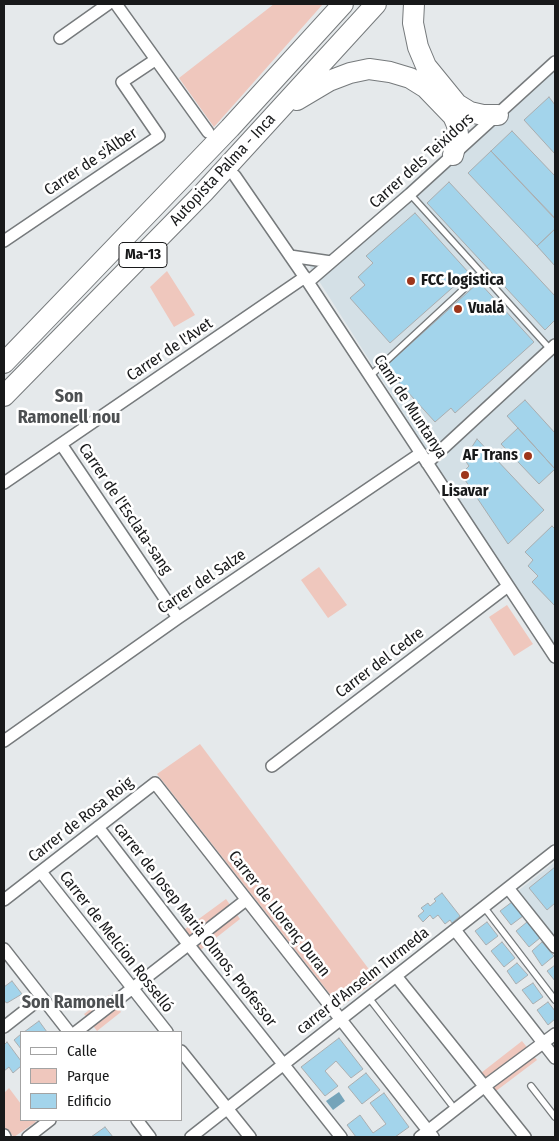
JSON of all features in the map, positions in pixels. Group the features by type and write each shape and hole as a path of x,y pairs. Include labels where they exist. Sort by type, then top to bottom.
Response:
{"highway":[{"name":"Autopista Palma - Inca","path":"4,363 230,128 342,4"},
{"name":"Autopista Palma - Inca","path":"4,396 139,259 280,110 376,4"},
{"path":"414,4 413,23 418,47 426,66 457,104 470,112 483,115 498,115"},
{"path":"280,110 328,81 350,73 369,69 390,72 410,78 426,88 453,116 457,125 458,135 453,155"}],"street":[{"path":"60,38 108,4"},
{"path":"116,4 208,132"},
{"name":"Carrer de s'Àlber","path":"4,241 159,136 122,82 155,60"},
{"name":"Carrer dels Teixidors","path":"306,280 331,262 410,194 555,62"},
{"name":"Camí de Muntanya","path":"235,176 555,656"},
{"path":"290,256 331,262"},
{"name":"Carrer de l'Avet","path":"4,483 306,280"},
{"name":"Carrer del Salze","path":"4,741 178,618 424,458 553,347"},
{"name":"Carrer de l'Esclata-sang","path":"61,444 178,618"},
{"name":"Carrer del Cedre","path":"272,766 508,586"},
{"name":"Carrer de Rosa Roig","path":"4,900 155,783"},
{"name":"Carrer de Llorenç Duran","path":"155,783 341,1019 427,1135"},
{"name":"carrer de Josep Maria Olmos, Professor","path":"98,827 341,1137"},
{"name":"carrer d'Anselm Turmeda","path":"191,1137 555,851"},
{"name":"Carrer de Melcion Rosselló","path":"40,872 166,1031"},
{"path":"508,888 555,947"},
{"path":"77,1031 246,900"},
{"path":"455,930 555,1058"},
{"path":"4,949 68,1031"},
{"path":"396,976 525,1137"},
{"path":"4,1027 42,998"},
{"path":"427,1135 484,1086 544,1044 555,1034"},
{"path":"182,1052 250,1137"},
{"path":"28,1137 49,1121"},
{"path":"138,1121 150,1137"}],"lane":[{"path":"410,194 481,273 553,347"},
{"path":"370,376 481,273"},
{"path":"484,907 555,1000"},
{"path":"369,998 451,1104"},
{"path":"531,1086 555,1116"}],"shaded area":[{"path":"555,56 555,648 303,256 330,255"},
{"path":"555,862 555,938 518,891"}],"green space":[{"path":"274,4 323,4 214,127 179,78"},
{"path":"167,271 195,315 174,327 150,287"},
{"path":"319,567 347,605 328,618 301,580"},
{"path":"507,605 533,644 514,656 489,617"},
{"path":"200,744 377,980 340,1007 157,774"},
{"path":"226,899 240,919 198,952 181,932"},
{"path":"109,995 121,1012 97,1031 84,1014"},
{"path":"522,1041 537,1060 496,1091 481,1073"},
{"path":"9,1088 20,1103 20,1121 36,1122 14,1137 4,1127 4,1093"}],"water":[{"path":"339,1092 345,1101 333,1110 326,1101"}],"building":[{"path":"549,97 555,105 555,154 524,120"},
{"path":"512,131 555,176 555,218 491,151"},
{"path":"491,151 555,219 555,229 537,246 468,173"},
{"path":"449,182 555,296 555,320 545,330 427,203"},
{"name":"FCC logistica","path":"415,213 469,273 390,343 350,298 365,285 358,277 373,263 366,256"},
{"path":"555,229 555,266 537,246"},
{"path":"479,282 534,342 455,413 451,408 435,422 385,367"},
{"path":"525,400 555,433 555,469 507,416"},
{"name":"AF Trans","path":"518,428 555,469 539,484 501,444"},
{"path":"477,439 544,510 508,544 461,474 469,466 464,459"},
{"path":"552,526 555,529 555,606 532,582 538,576 528,566 533,560 525,552"},
{"path":"555,867 555,903 547,910 529,888"},
{"path":"442,893 460,916 452,923 450,920 445,924 438,915 433,919 430,915 423,922 418,916 424,911 421,908 428,903 430,906 436,901 434,899"},
{"path":"512,902 523,916 511,925 500,911"},
{"path":"487,922 498,936 486,945 475,931"},
{"path":"527,922 540,938 529,947 516,931"},
{"path":"502,942 515,958 504,967 491,951"},
{"path":"542,942 554,956 542,966 532,951"},
{"path":"517,963 528,975 516,984 507,971"},
{"path":"555,965 555,981 547,971"},
{"path":"12,981 22,994 7,1003 4,1001 4,987"},
{"path":"533,983 543,997 533,1004 522,990"},
{"path":"548,1002 555,1011 555,1019 548,1025 537,1010"},
{"path":"39,1021 46,1031 25,1031"},
{"path":"20,1035 20,1048 14,1040"},
{"path":"339,1038 363,1069 351,1078 336,1061 325,1071 338,1086 325,1096 301,1067"},
{"path":"7,1042 20,1060 20,1067 13,1073 9,1067 4,1071 4,1045"},
{"path":"366,1073 380,1090 362,1104 348,1087"},
{"path":"384,1093 409,1127 395,1137 356,1137 347,1125 360,1115 373,1133 386,1124 370,1103"},
{"path":"105,1127 113,1137 91,1137"}],"place":[{"name":"FCC logistica","path":"411,281"},
{"name":"Vualá","path":"458,309"},
{"name":"AF Trans","path":"528,456"},
{"name":"Lisavar","path":"465,475"}],"district":[{"name":"Son Ramonell nou","path":"69,407"},
{"name":"Son Ramonell","path":"73,1003"}]}
